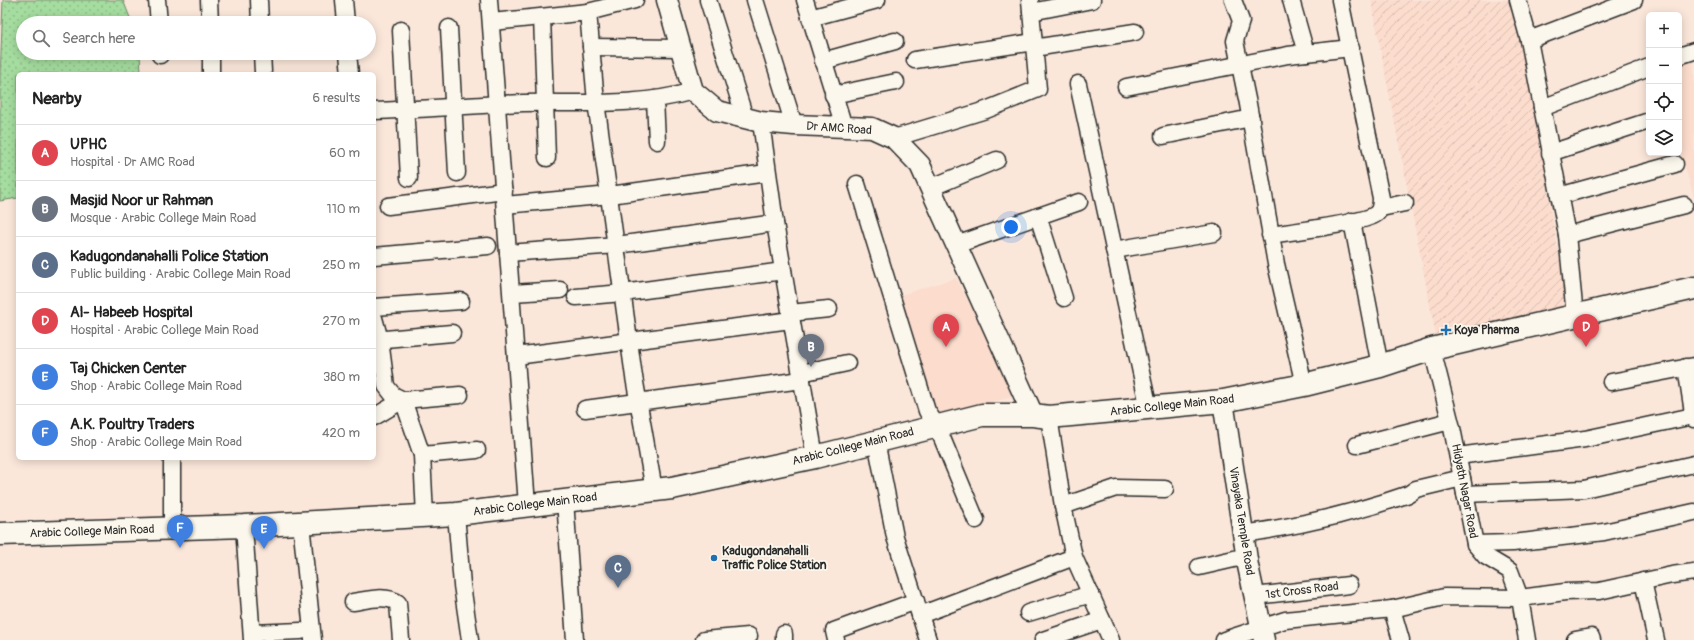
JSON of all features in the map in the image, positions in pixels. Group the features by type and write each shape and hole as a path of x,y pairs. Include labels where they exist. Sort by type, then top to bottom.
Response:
{"main road":[{"name":"Arabic College Main Road","path":"0,534 244,526 456,514 672,488 815,457 982,414 1041,416 1149,409 1223,401 1304,385 1380,366 1432,349 1694,288"}],"street":[{"path":"157,0 158,16"},
{"path":"209,0 210,16"},
{"path":"259,0 260,16"},
{"path":"344,0 345,16"},
{"path":"489,0 492,22 527,505"},
{"path":"492,22 588,12 635,0"},
{"path":"376,111 498,104 642,101 693,91 667,0"},
{"path":"708,0 753,120 767,173 815,457"},
{"path":"755,0 794,125"},
{"path":"805,0 844,127"},
{"path":"894,138 986,110 1038,89 1030,6 1092,0"},
{"path":"1232,0 1241,21 1235,41 1251,118 1270,235 1304,385"},
{"path":"1291,0 1306,53"},
{"path":"1340,0 1381,198 1381,208"},
{"path":"1518,0 1529,40 1567,235 1575,316"},
{"path":"1529,40 1634,0"},
{"path":"810,18 870,1"},
{"path":"588,12 596,102 617,245 629,342 654,490"},
{"path":"542,17 547,158"},
{"path":"449,28 457,173"},
{"path":"401,30 409,178"},
{"path":"915,60 1135,32"},
{"path":"823,61 894,41"},
{"path":"591,47 680,48"},
{"path":"1126,87 1240,64 1306,53 1351,48"},
{"path":"1682,55 1694,50"},
{"path":"211,60 211,72"},
{"path":"262,60 263,72"},
{"path":"349,60 350,72"},
{"path":"1542,108 1646,69"},
{"path":"833,95 896,82"},
{"path":"1078,84 1149,409"},
{"name":"Dr AMC Road","path":"693,91 718,111 753,120 794,125 872,128 894,138 920,165 956,245 1041,416"},
{"path":"655,99 657,140"},
{"path":"1163,136 1251,118"},
{"path":"1550,153 1646,122"},
{"path":"930,188 997,160"},
{"path":"1559,196 1675,164"},
{"path":"388,206 505,198 610,195 767,173"},
{"path":"857,184 926,412 937,426 976,520"},
{"path":"956,245 1079,202"},
{"path":"1270,235 1352,221 1375,215 1381,208 1405,203"},
{"path":"1567,235 1684,205"},
{"path":"1038,216 1064,298"},
{"path":"1352,221 1380,366"},
{"path":"508,253 617,245 775,223"},
{"path":"1114,250 1214,233"},
{"path":"376,256 488,246"},
{"path":"576,297 623,293 783,271"},
{"path":"512,293 560,290"},
{"path":"376,307 461,301"},
{"path":"516,356 629,342 791,317 829,309"},
{"path":"425,516 422,455 403,400 393,394 386,386 377,340 452,333"},
{"name":"Hidyath Nagar Road","path":"1432,349 1458,456 1475,544 1486,556 1510,571 1520,598 1527,640"},
{"path":"584,410 801,376 847,363"},
{"path":"1611,382 1690,366 1694,419"},
{"path":"376,416 403,400 460,396"},
{"name":"Vinayaka Temple Road","path":"1223,401 1243,534 1263,634"},
{"path":"1041,416 1074,558 1111,640"},
{"path":"1458,456 1584,439 1694,416"},
{"path":"1357,445 1450,421"},
{"path":"876,441 895,537 928,640"},
{"path":"422,455 477,450"},
{"path":"172,460 172,528"},
{"path":"1465,494 1584,489 1694,464"},
{"path":"1243,534 1351,513 1409,494 1416,489 1462,478"},
{"path":"1063,506 1116,488 1165,489"},
{"path":"565,500 575,640"},
{"path":"1475,544 1514,543 1604,532 1694,512"},
{"path":"456,514 462,585 470,640"},
{"path":"244,526 252,636 307,636 301,523"},
{"path":"1199,567 1247,556"},
{"path":"836,640 834,631 918,608 1074,558"},
{"path":"1224,640 1263,634 1285,620 1359,611 1392,609 1444,597 1520,598 1565,592 1599,591 1694,572"},
{"path":"1643,581 1656,640"},
{"name":"1st Cross Road","path":"1255,596 1349,585"},
{"path":"1028,613 1091,594"},
{"path":"353,602 383,598 393,599 398,603 402,640"},
{"path":"1392,609 1401,640"},
{"path":"1043,640 1102,620"},
{"path":"704,640 749,636"},
{"path":"1575,640 1591,638 1592,640"}],"shaded area":[{"path":"1371,0 1515,0 1568,308 1436,337"},
{"path":"1694,59 1694,198 1682,156 1682,63"},
{"path":"956,278 1017,396 921,419 887,299"}],"green space":[{"path":"3,0 123,0 129,16 16,16 16,60 140,60 141,72 16,72 16,198 0,201 0,76"}],"place":[{"name":"Koya Pharma","path":"1446,330"},
{"name":"UPHC","path":"946,347"},
{"name":"Al- Habeeb Hospital","path":"1586,347"},
{"name":"Masjid Noor ur Rahman","path":"811,367"},
{"name":"A.K. Poultry Traders","path":"180,548"},
{"name":"Taj Chicken Center","path":"264,549"},
{"name":"Kadugondanahalli Traffic Police Station","path":"714,558"},
{"name":"Kadugondanahalli Police Station","path":"618,588"}]}
